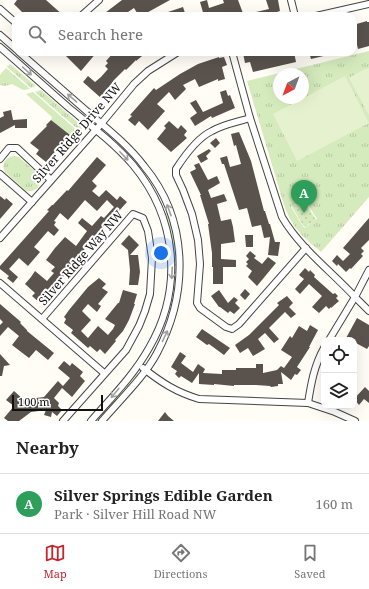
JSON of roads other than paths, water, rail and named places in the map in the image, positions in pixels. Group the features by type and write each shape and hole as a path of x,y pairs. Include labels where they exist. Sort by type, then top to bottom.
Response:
{"street":[{"path":"86,12 99,0"},
{"path":"291,0 294,12"},
{"path":"334,12 369,4"},
{"path":"0,9 12,20"},
{"path":"0,35 12,46"},
{"path":"0,47 96,130 132,165 149,187 166,225 170,242 172,273 168,304 157,334 139,365 91,421"},
{"path":"24,56 134,154 145,167 156,183 171,213 178,239 180,271 179,290 175,308 164,338 146,370 102,421"},
{"name":"Silver Ridge Drive NW","path":"0,238 96,130 134,84 148,71 172,56"},
{"path":"233,56 250,118 282,217 306,248 369,311"},
{"path":"250,118 222,126 211,131 200,139 176,168 176,175 192,214 198,240 200,264 197,303 200,308 226,327 232,329 239,324 306,248"},
{"path":"0,159 9,148 17,148 51,180"},
{"path":"0,174 32,202"},
{"name":"Silver Ridge Way NW","path":"42,319 133,214 143,218 148,231 152,258 150,294 146,311 131,343 126,350 63,421"},
{"path":"331,337 355,297 369,270"},
{"path":"0,282 104,373"},
{"path":"308,403 314,371 317,360 321,353"},
{"path":"139,365 172,389 184,395 199,399 308,403 335,412 355,421"}],"place":[{"name":"Silver Springs Edible Garden","path":"304,213"}]}
